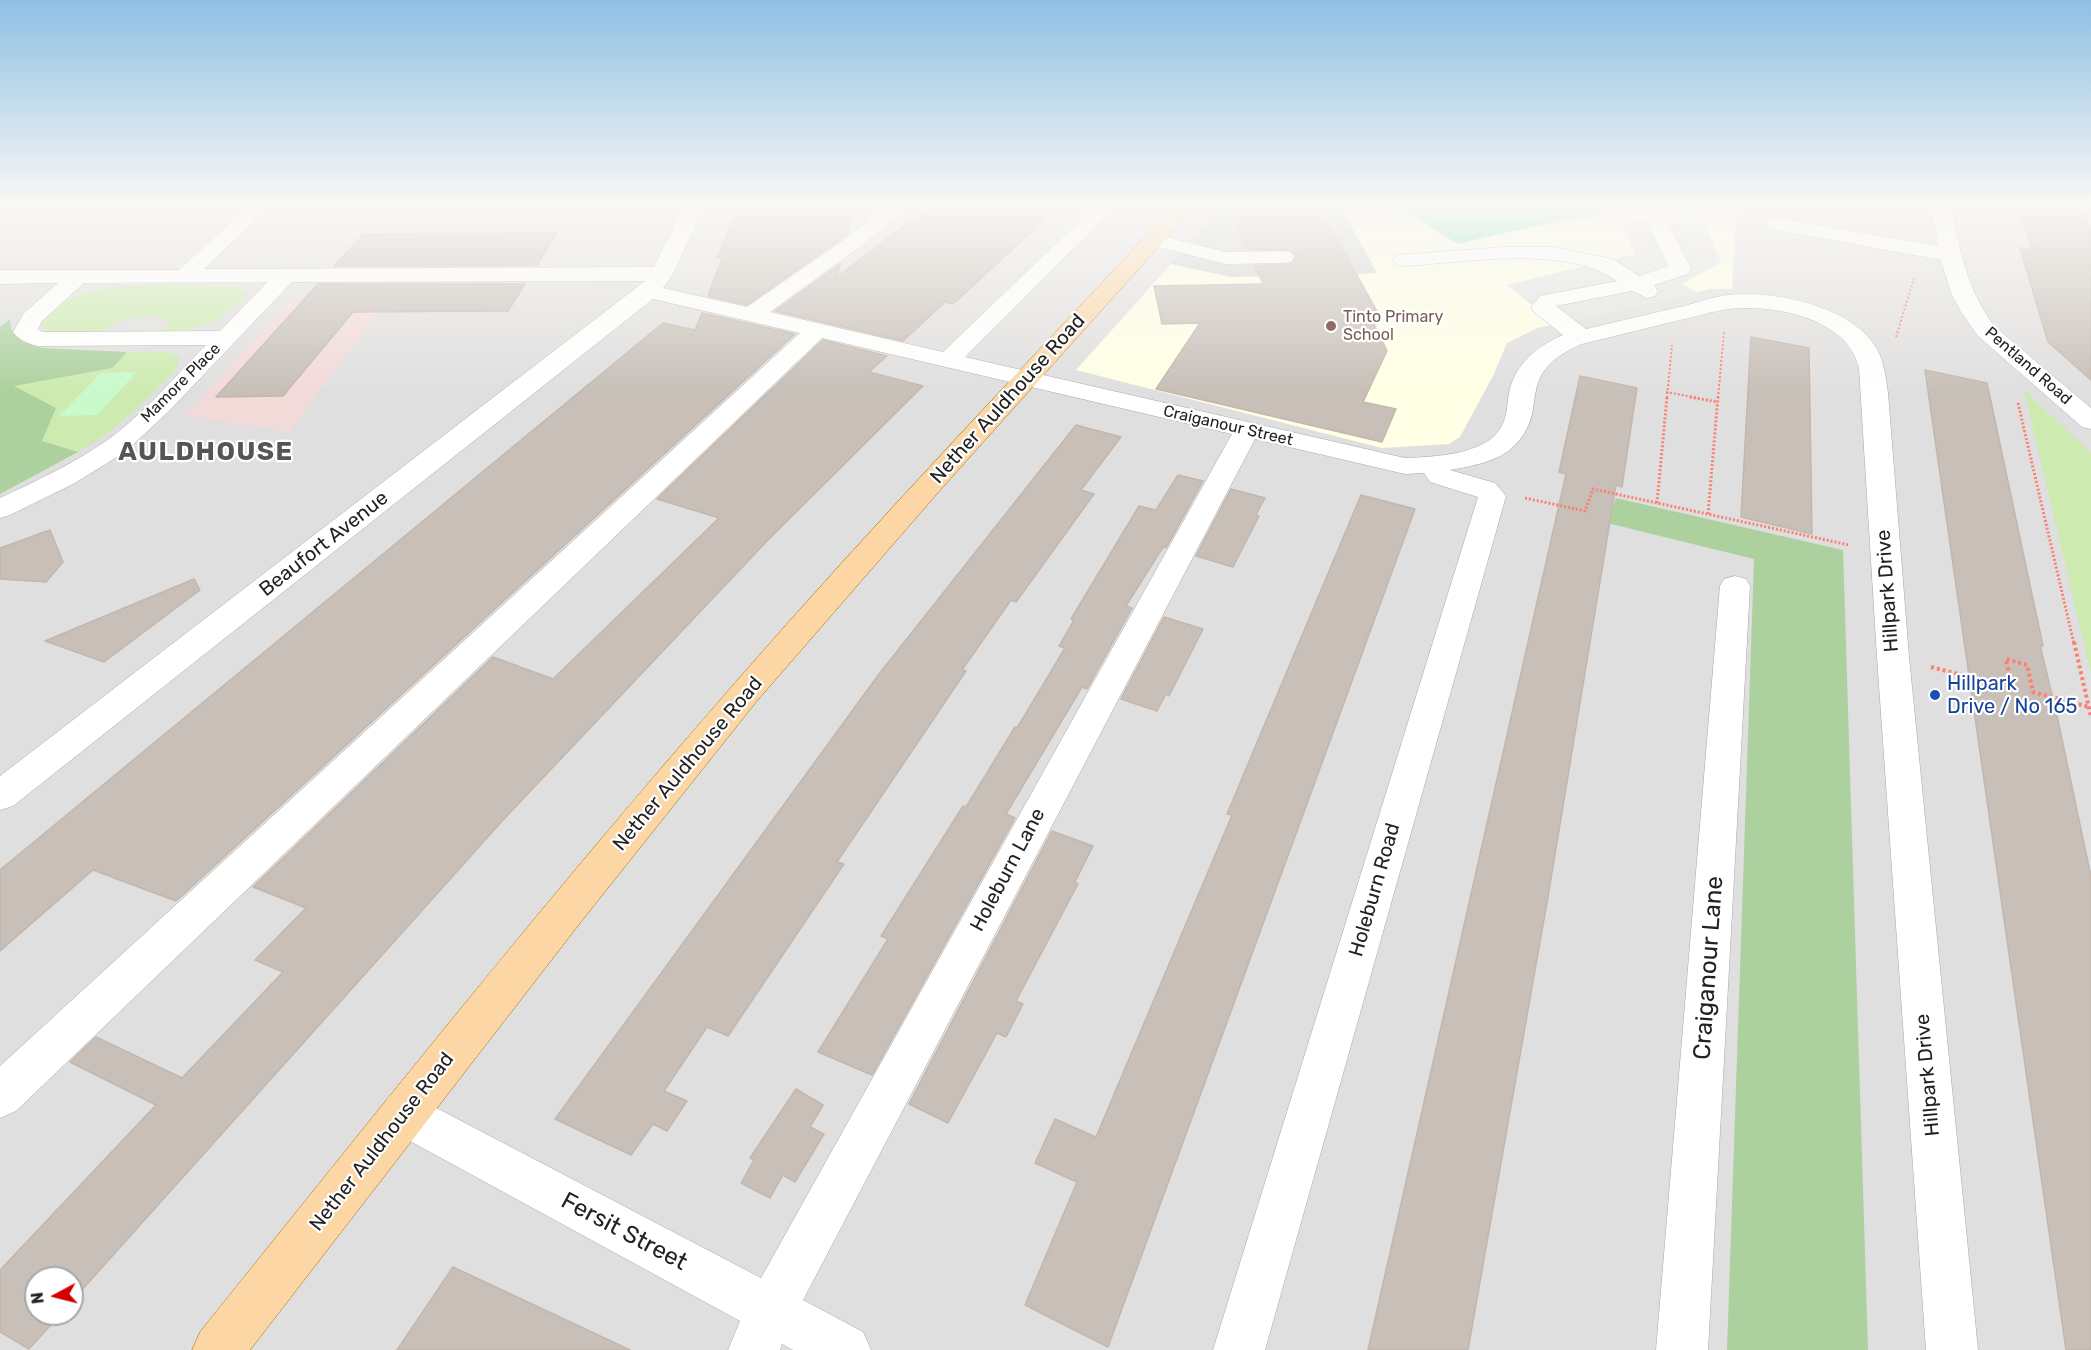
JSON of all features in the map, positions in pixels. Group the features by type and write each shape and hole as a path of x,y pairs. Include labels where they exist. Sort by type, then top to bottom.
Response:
{"main road":[{"name":"Nether Auldhouse Road","path":"218,1350 404,1113 685,765 858,562 1129,267"}],"street":[{"path":"185,276 194,267"},
{"path":"655,283 663,267"},
{"path":"751,315 819,267"},
{"path":"947,361 1043,267"},
{"path":"1610,267 1673,315"},
{"path":"1581,337 1542,307 1548,302 1635,284 1680,269 1679,267"},
{"name":"Pentland Road","path":"1954,267 1962,293 1971,312 1986,331 2091,421"},
{"name":"Craiganour Street","path":"0,277 287,275 655,283 751,315 819,329 947,361 1386,462 1405,466 1432,465"},
{"name":"Mamore Place","path":"0,509 65,477 116,446 160,406 287,275"},
{"path":"80,276 32,318 25,332 38,339 225,338"},
{"name":"Beaufort Avenue","path":"0,796 655,283"},
{"name":"Hillpark Drive","path":"1432,465 1479,454 1497,445 1510,434 1520,415 1523,386 1531,369 1556,346 1581,337 1713,305 1750,300 1793,307 1838,324 1852,333 1862,344 1872,369 1875,393 1884,553 1952,1350"},
{"path":"0,1096 819,329"},
{"name":"Holeburn Lane","path":"762,1330 1247,430"},
{"path":"1432,465 1440,476 1485,489 1492,496"},
{"name":"Holeburn Road","path":"1239,1350 1492,496"},
{"name":"Craiganour Lane","path":"1683,1350 1735,586"},
{"name":"Fersit Street","path":"404,1113 762,1330 845,1350"}],"path":[{"path":"1862,344 1895,341 1915,272 1948,267"},
{"path":"1708,514 1725,321 1713,305"},
{"path":"1657,502 1673,315"},
{"path":"2044,380 2013,382 2091,717"},
{"path":"1666,392 1718,402"},
{"path":"1492,496 1521,496 1585,511 1593,489 1884,553"},
{"path":"1893,657 2012,688 2006,659 2027,664 2033,692 2089,707"},
{"path":"2084,685 2091,687"}],"shaded area":[{"path":"0,267 2091,267 2091,1350 0,1350"},
{"name":"Tinto Primary School","path":"1168,267 1185,267 1232,277 1376,273 1373,267 1733,267 1732,289 1710,289 1537,328 1507,343 1494,374 1460,437 1449,444 1382,448 1076,370"},
{"path":"1185,267 1374,267 1377,273 1232,277"},
{"path":"1581,267 1712,267 1682,284 1696,292 1555,324 1507,285"},
{"path":"399,284 289,432 185,415 289,303 305,292 327,285"}],"green space":[{"path":"124,286 239,287 247,294 218,319 189,329 163,332 169,320 148,317 127,320 101,333 90,335 54,332 41,328 53,310 72,298 96,291"},
{"path":"10,319 11,329 24,342 42,348 127,352 112,368 14,386 56,408 42,441 78,452 0,494 0,327"},
{"path":"127,352 169,352 180,358 176,370 153,393 118,425 92,444 78,452 41,441 13,386 112,368"},
{"path":"137,372 97,415 59,416 101,373"},
{"path":"2024,390 2091,453 2091,673"},
{"path":"1616,498 1843,550 1868,1350 1727,1350 1754,559 1607,523"}],"building":[{"path":"719,267 801,267 747,305 708,296"},
{"path":"836,267 839,267 837,277 850,267 993,267 953,304 945,302 903,341 775,311"},
{"name":"Tinto Primary School","path":"1255,267 1352,267 1382,320 1372,320 1387,351 1363,402 1396,409 1382,442 1156,389 1200,323 1162,324 1154,286 1263,284"},
{"path":"2026,267 2091,267 2091,380 2048,342"},
{"path":"318,284 525,284 508,311 353,312 283,396 216,397"},
{"path":"702,313 795,334 176,901 93,870 0,951 0,870 663,323 695,330"},
{"path":"1751,337 1809,348 1812,534 1741,517"},
{"path":"823,340 887,356 869,372 923,386 768,540 504,819 84,1288 84,1266 24,1266 24,1326 50,1326 29,1349 0,1332 0,1270 156,1105 70,1062 96,1037 182,1078 283,972 255,960 306,908 253,887 493,657 553,679 719,518 657,499"},
{"path":"1925,370 1987,383 2043,646 2040,645 2091,877 2091,1350 2066,1350"},
{"path":"1580,376 1637,388 1622,487 1616,485 1548,897 1468,1350 1368,1350 1566,474 1559,472"},
{"path":"1076,425 1121,437 1081,490 1094,494 1016,602 1011,600 962,670 966,671 837,862 844,864 728,1036 707,1027 664,1091 687,1101 667,1131 653,1124 631,1155 555,1119 879,674"},
{"path":"1178,475 1203,481 1166,548 1163,547 1126,606 1132,608 1087,689 1082,687 1006,814 1015,818 872,1075 818,1052 888,939 881,936 963,806 966,807 1015,727 1017,728 1065,648 1059,646 1074,620 1071,619 1139,506 1156,510"},
{"path":"1231,489 1265,498 1256,515 1259,516 1233,567 1196,556"},
{"path":"1361,495 1415,509 1108,1347 1025,1305 1077,1182 1035,1163 1055,1119 1096,1137 1232,815 1227,814"},
{"path":"50,530 63,562 46,582 0,579 0,548"},
{"path":"194,579 200,590 104,662 45,641"},
{"path":"1164,617 1203,629 1169,696 1166,694 1157,711 1121,699"},
{"path":"1052,831 1093,846 1075,882 1078,884 1016,1001 1023,1004 1006,1037 997,1033 948,1123 909,1104"},
{"path":"796,1089 823,1105 810,1127 824,1134 795,1182 783,1175 770,1198 741,1183 754,1160 750,1158"},
{"path":"453,1267 630,1350 397,1350"}],"place":[{"name":"Tinto Primary School","path":"1331,326"},
{"name":"Hillpark Drive / No 165","path":"1935,695"}],"district":[{"name":"AULDHOUSE","path":"206,452"}]}
